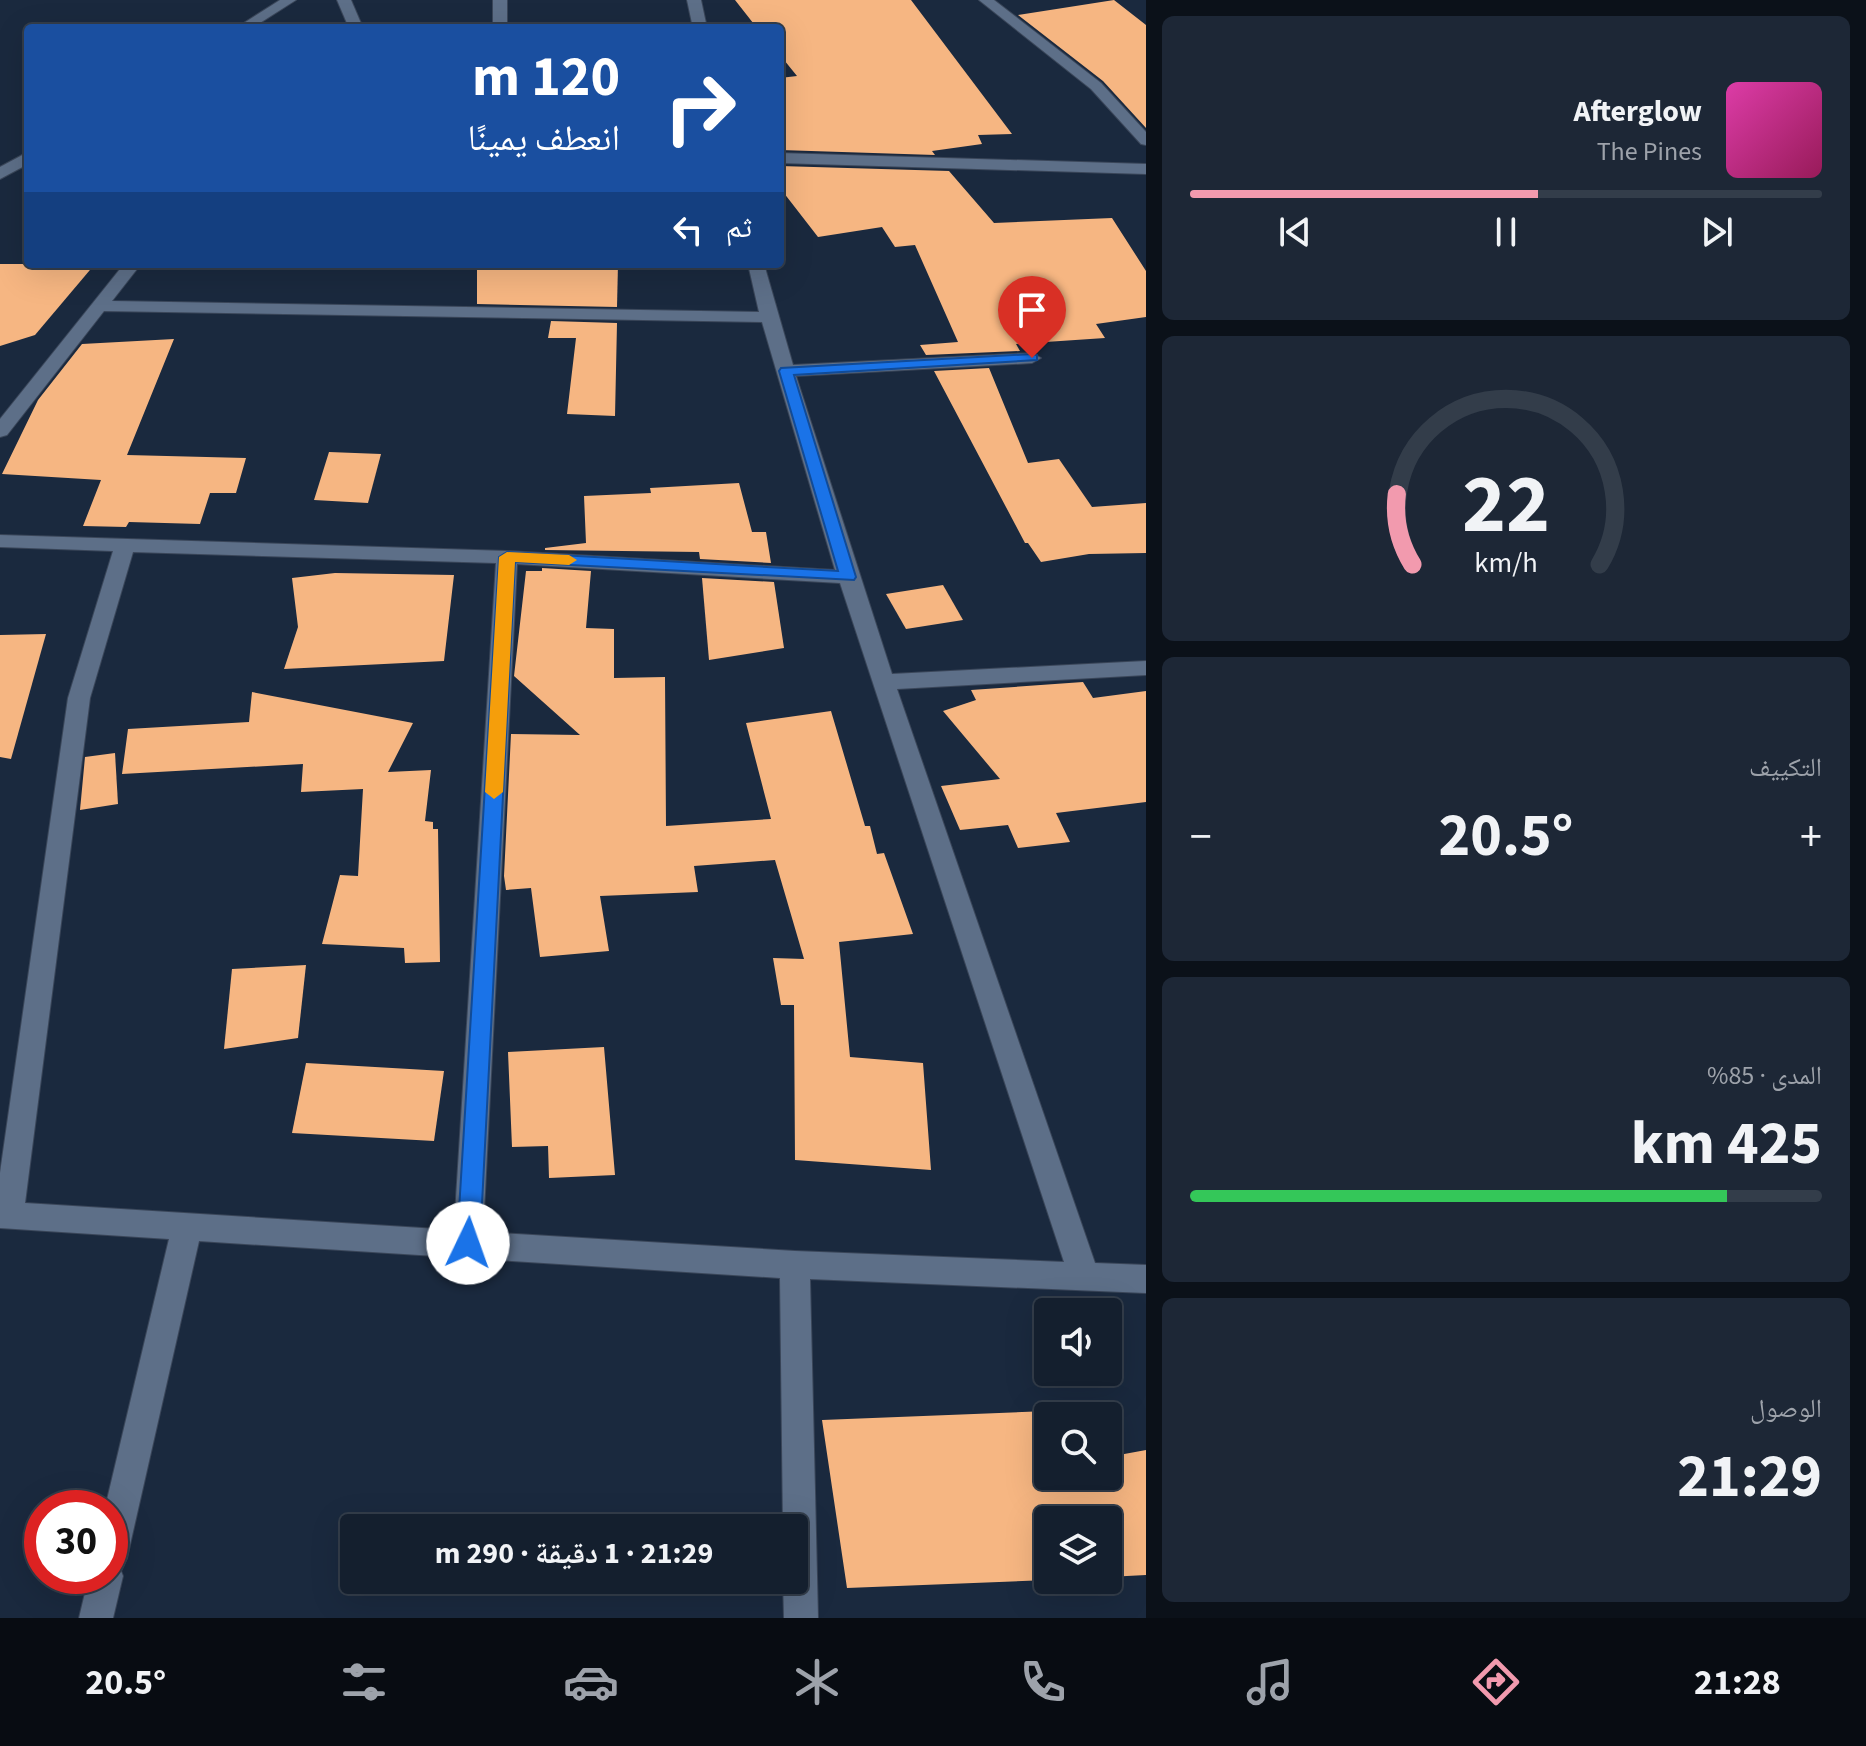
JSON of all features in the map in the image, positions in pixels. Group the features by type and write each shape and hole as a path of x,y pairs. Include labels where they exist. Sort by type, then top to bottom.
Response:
{"street":[{"path":"250,24 289,0"},
{"path":"344,0 354,24"},
{"path":"500,0 500,24"},
{"path":"694,0 699,24"},
{"path":"986,0 1096,86 1146,141"},
{"path":"0,151 24,154"},
{"path":"0,174 24,158"},
{"path":"784,158 1146,169"},
{"path":"0,431 130,268"},
{"path":"757,268 848,577 1084,1276"},
{"path":"102,306 769,317"},
{"path":"786,371 1032,358"},
{"path":"0,541 507,557 848,577"},
{"path":"125,544 77,711 4,1215 795,1265 1146,1279"},
{"path":"468,1243 507,557"},
{"path":"885,682 1146,668"},
{"path":"126,1490 187,1227"},
{"path":"795,1265 801,1618"},
{"path":"96,1618 102,1594"}],"building":[{"path":"735,0 911,0 1012,134 978,135 982,144 932,151 935,155 784,150 784,78 797,76 784,60 784,24 754,24"},
{"path":"1114,0 1146,25 1146,128 1103,81 1018,15"},
{"path":"784,166 949,171 994,223 1112,218 1146,271 1146,317 1096,324 1105,338 1016,344 1020,351 926,355 920,345 958,342 915,245 895,247 882,227 818,237 784,193"},
{"path":"0,264 24,264 24,268 92,268 35,335 0,346"},
{"path":"477,268 618,268 617,307 477,304"},
{"path":"551,321 617,323 615,416 567,414 576,338 548,338"},
{"path":"174,339 127,455 246,458 236,493 210,493 200,524 129,522 126,527 83,526 101,480 2,474 38,400 82,344"},
{"path":"989,368 1028,463 1059,459 1092,507 1146,503 1146,553 1089,554 1041,562 1025,543 934,371"},
{"path":"329,452 381,454 368,503 314,500"},
{"path":"739,483 752,532 766,532 771,563 700,559 699,552 545,550 586,543 584,496 651,493 650,488"},
{"path":"542,568 591,571 586,628 614,629 614,678 665,677 666,826 771,819 746,723 831,711 865,826 870,826 877,854 884,853 913,934 839,942 850,1057 923,1063 931,1170 795,1160 794,1005 781,1005 773,958 804,959 775,860 694,866 698,892 600,896 609,951 540,957 531,888 506,890 504,876 511,734 580,735 514,676 526,571 542,571"},
{"path":"335,573 454,575 444,661 284,669 298,627 292,578"},
{"path":"702,578 774,582 784,648 709,660"},
{"path":"943,585 963,620 906,629 886,594"},
{"path":"46,634 11,759 0,757 0,635"},
{"path":"1083,682 1093,698 1146,691 1146,802 1056,813 1070,842 1018,848 1008,825 960,830 941,786 1000,779 943,711 976,700 971,690"},
{"path":"252,692 413,723 388,772 431,770 425,821 433,822 433,829 438,829 440,962 405,963 404,948 322,944 340,875 358,876 363,789 301,792 303,764 122,774 128,729 249,722"},
{"path":"115,753 118,804 80,810 85,757"},
{"path":"306,965 298,1038 224,1049 232,969"},
{"path":"604,1047 615,1175 549,1178 548,1146 512,1147 508,1052"},
{"path":"306,1063 444,1071 434,1141 292,1133"},
{"path":"1034,1412 1034,1490 1122,1490 1122,1454 1146,1450 1146,1575 1122,1576 1122,1506 1034,1506 1034,1581 847,1588 822,1420"}],"slow traffic":[{"path":"494,792 507,557 569,560"}],"route":[{"path":"468,1243 507,557 848,577 786,371 1032,358"}]}
